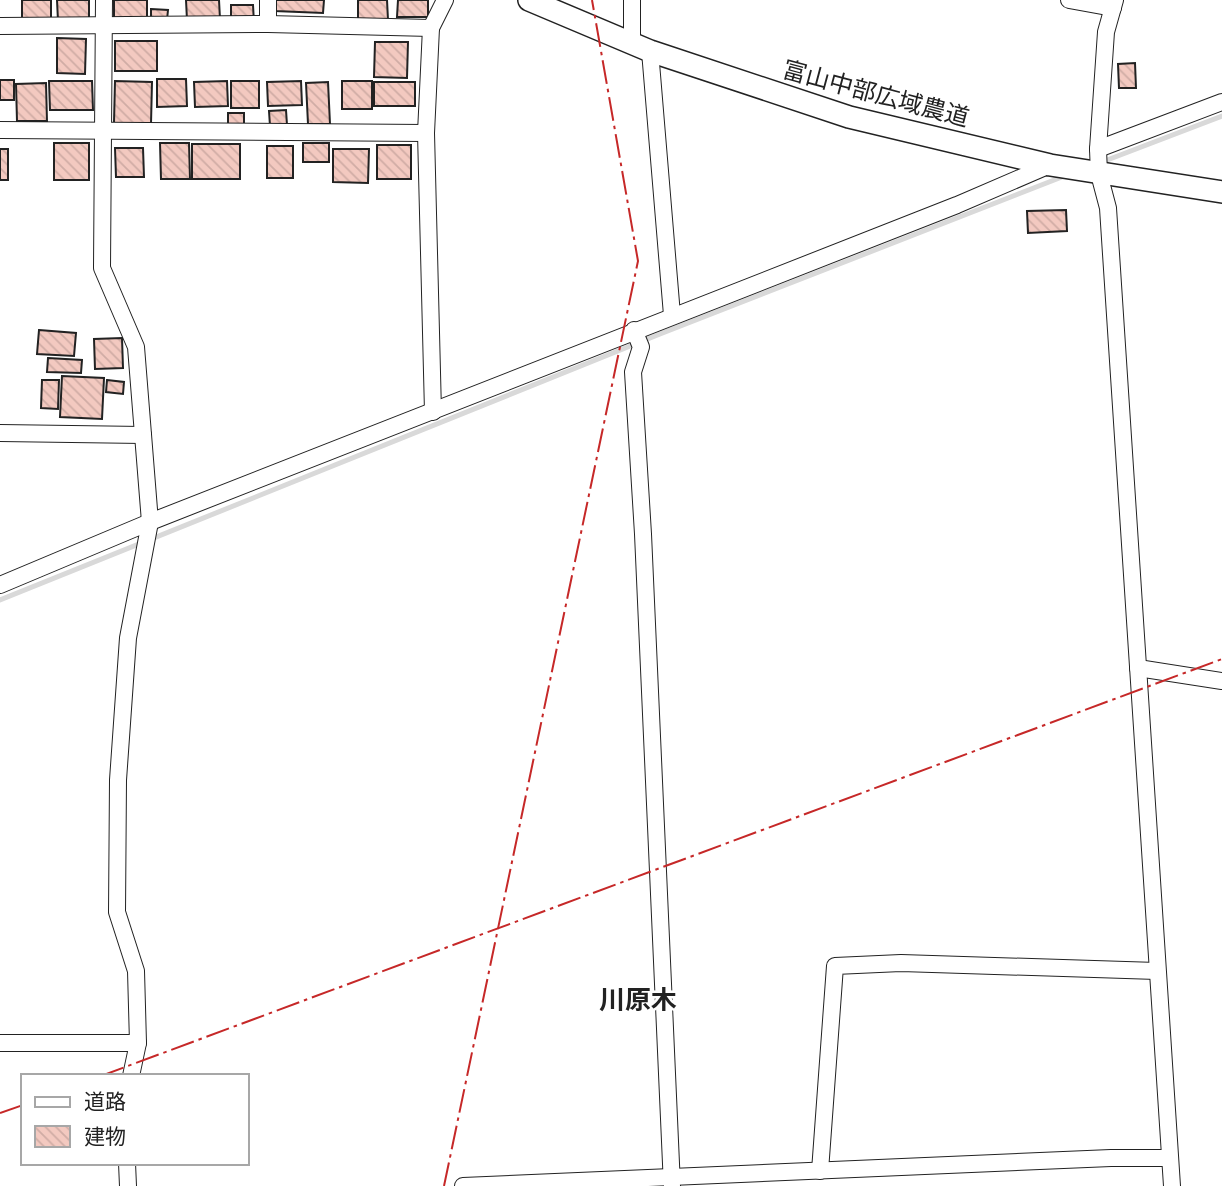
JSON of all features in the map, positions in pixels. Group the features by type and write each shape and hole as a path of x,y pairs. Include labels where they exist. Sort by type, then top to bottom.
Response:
{"street":[{"path":"104,0 103,268 136,347 150,522 128,638 118,780 117,912 136,971 138,1043 131,1074"},
{"path":"268,0 268,24"},
{"path":"433,412 426,133 431,28 445,0"},
{"name":"富山中部広域農道","path":"529,0 641,48 849,117 1050,165 1222,192"},
{"path":"632,0 641,48 672,315"},
{"path":"1069,0 1114,4 1106,32 1098,149 1099,174 1108,208 1168,1158 1172,1186"},
{"path":"0,26 268,24 431,28"},
{"path":"1098,149 1222,102"},
{"path":"0,130 426,133"},
{"path":"0,585 150,522 957,205 1050,165"},
{"path":"634,330 641,347 633,372 672,1181"},
{"path":"0,433 143,435"},
{"path":"1138,668 1222,681"},
{"path":"820,1171 835,966 901,963 1157,971"},
{"path":"0,1043 138,1043"},
{"path":"464,1186 672,1181 820,1171 1111,1158 1168,1158"},
{"path":"127,1165 128,1186"}],"building":[{"path":"22,0 51,0 51,19 22,19"},
{"path":"57,0 89,0 89,20 58,21"},
{"path":"114,0 147,0 147,21 114,22"},
{"path":"186,0 219,0 220,19 187,20"},
{"path":"275,0 324,0 323,13 275,11"},
{"path":"358,0 387,0 388,20 358,21"},
{"path":"398,0 428,0 428,17 397,17"},
{"path":"231,5 253,5 254,23 231,23"},
{"path":"151,9 168,10 167,20 151,19"},
{"path":"57,38 86,39 85,74 57,73"},
{"path":"115,41 157,41 157,71 115,71"},
{"path":"375,42 408,42 407,78 374,77"},
{"path":"1135,63 1136,88 1119,88 1118,64"},
{"path":"157,79 186,79 187,106 157,107"},
{"path":"0,80 14,80 14,100 0,100"},
{"path":"49,81 92,81 93,110 50,110"},
{"path":"115,81 152,82 151,124 114,123"},
{"path":"227,81 228,106 195,107 194,82"},
{"path":"231,81 259,81 259,108 231,108"},
{"path":"301,81 302,105 268,106 267,82"},
{"path":"342,81 372,81 372,109 342,109"},
{"path":"328,82 330,124 308,124 306,83"},
{"path":"374,82 415,82 415,106 374,106"},
{"path":"46,83 47,121 17,121 16,84"},
{"path":"286,110 287,125 270,126 269,111"},
{"path":"228,113 244,113 244,126 228,126"},
{"path":"54,143 89,143 89,180 54,180"},
{"path":"160,143 189,143 190,179 161,179"},
{"path":"303,143 329,143 329,162 303,162"},
{"path":"192,144 240,144 240,179 192,179"},
{"path":"377,145 411,145 411,179 377,179"},
{"path":"267,146 293,146 293,178 267,178"},
{"path":"115,148 143,148 144,177 116,177"},
{"path":"0,149 8,149 8,180 0,180"},
{"path":"333,149 369,149 368,183 333,182"},
{"path":"1066,210 1067,231 1028,233 1027,211"},
{"path":"39,330 76,333 74,356 37,354"},
{"path":"122,338 123,368 95,369 94,339"},
{"path":"48,358 82,360 81,373 47,372"},
{"path":"62,376 104,378 102,419 60,417"},
{"path":"42,380 59,380 58,409 41,408"},
{"path":"107,380 124,382 123,394 106,392"}],"waterway":[{"path":"1102,162 1222,116"},
{"path":"0,600 660,334 1067,175"}],"power":[{"path":"444,1186 638,261 592,0"},
{"path":"106,1074 1222,659"},
{"path":"0,1113 21,1106"}],"district":[{"name":"川原木","path":"638,999"}]}
